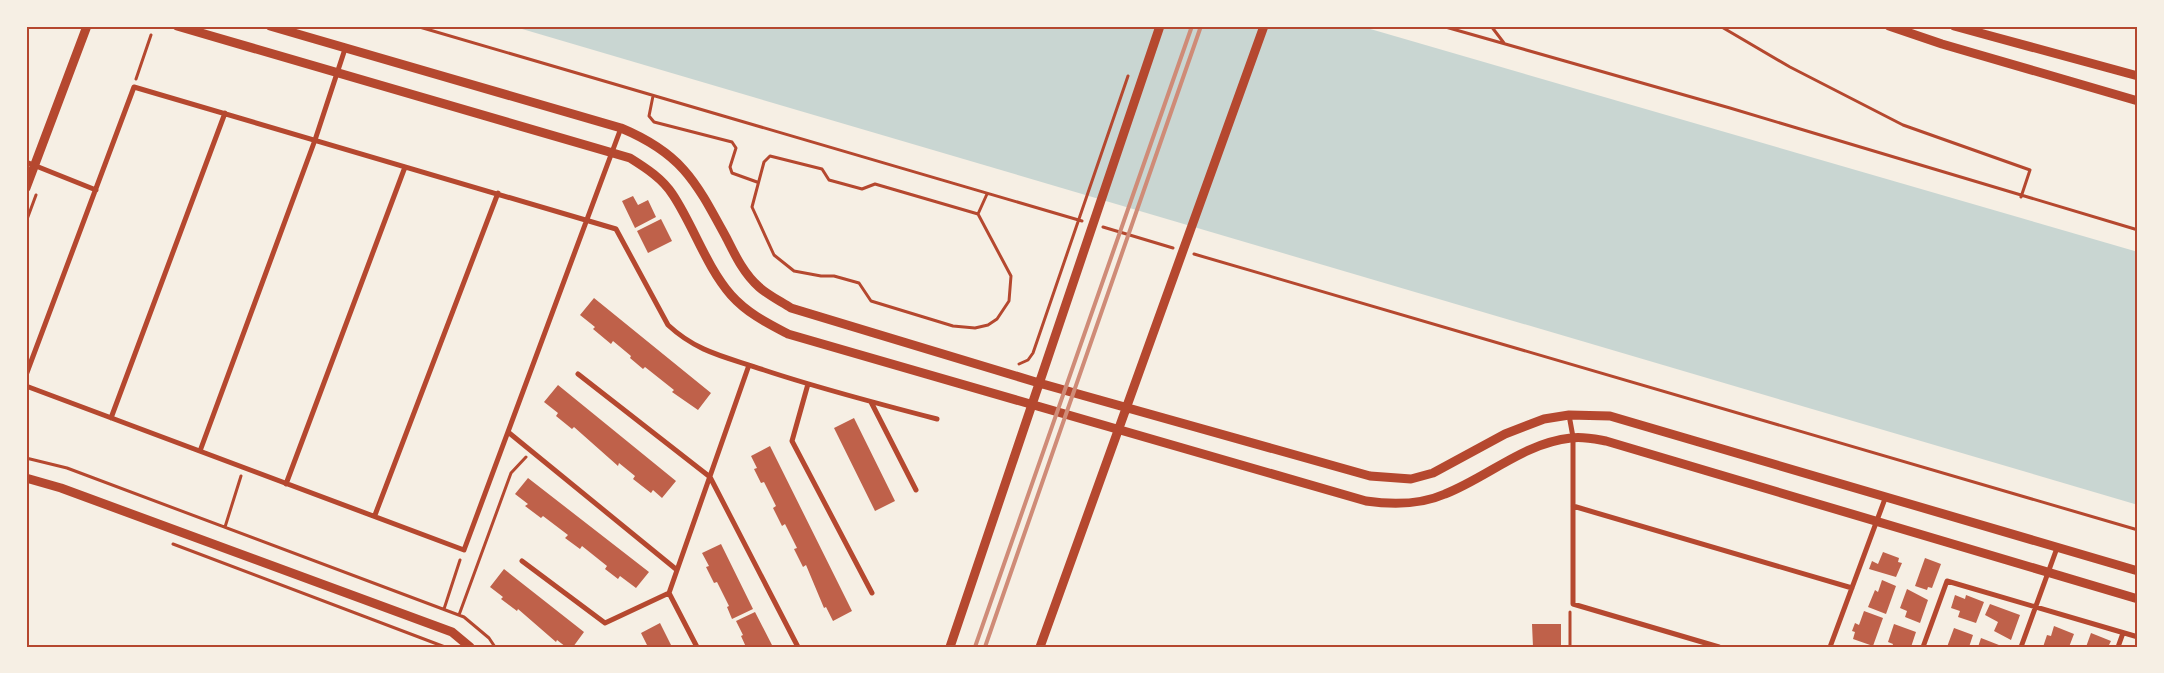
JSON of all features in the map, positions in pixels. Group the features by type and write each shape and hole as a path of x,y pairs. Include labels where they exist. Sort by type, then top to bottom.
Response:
{"street":[{"path":"26,188 31,163 87,26"},
{"path":"177,26 630,158 647,169 673,194 718,276 732,295 756,317 788,334 1032,406 1366,501 1390,505 1421,502 1445,494 1516,456 1550,442 1573,437 1606,440 2048,574 2138,599"},
{"path":"270,26 621,128 659,147 691,175 739,263 758,286 791,308 1039,383 1370,476 1412,479 1434,473 1505,434 1544,419 1569,415 1610,416 2138,571"},
{"path":"950,647 1088,234 1160,26"},
{"path":"1040,647 1117,429 1185,256 1264,26"},
{"path":"1889,26 1942,44 2138,101"},
{"path":"1954,26 2138,76"},
{"path":"200,451 316,140 345,49"},
{"path":"26,375 134,87 616,229 668,325 680,337 700,350 808,384 937,419"},
{"path":"111,418 224,113"},
{"path":"26,386 286,484 375,515 464,550 621,128"},
{"path":"31,163 96,190"},
{"path":"286,484 406,167"},
{"path":"375,515 498,193"},
{"path":"522,562 605,623 669,593 749,365"},
{"path":"578,374 710,477 798,647"},
{"path":"808,384 792,441 872,593"},
{"path":"871,402 916,490"},
{"path":"1569,415 1573,437 1573,604 1719,647"},
{"path":"508,432 677,570"},
{"path":"26,478 61,488 452,632 470,647"},
{"path":"1830,647 1886,496"},
{"path":"1573,506 1852,588"},
{"path":"2021,647 2058,548"},
{"path":"1923,647 1947,581 2138,638"},
{"path":"669,593 697,647"},
{"path":"2118,647 2123,633"}],"path":[{"path":"416,26 1083,221"},
{"path":"1442,26 1730,108 2021,197 2138,230"},
{"path":"1491,26 1505,44"},
{"path":"1720,26 1790,67 1903,125 2030,170 2021,197"},
{"path":"134,87 151,35"},
{"path":"1012,363 1018,365 1028,360 1033,353 1129,73"},
{"path":"653,96 649,116 654,122 732,142 736,148 730,167 732,173 757,182"},
{"path":"770,156 776,156 822,169 829,180 862,189 875,184 978,214 1011,276 1009,301 997,319 988,325 975,328 953,326 871,300 860,283 834,276 803,274 786,267 774,254 752,207 757,182 764,162 770,156"},
{"path":"26,222 39,187"},
{"path":"978,214 987,194"},
{"path":"1102,227 1178,249"},
{"path":"1185,256 2138,530"},
{"path":"459,615 511,473 532,452"},
{"path":"26,458 67,468 459,615 477,626 495,647"},
{"path":"225,527 244,468"},
{"path":"171,544 445,647"},
{"path":"444,609 464,550"},
{"path":"1570,647 1570,614 1573,604"}],"shaded area":[{"path":"512,26 1360,26 2138,252 2138,505"}],"building":[{"path":"633,196 638,205 648,200 656,217 635,228 622,201"},
{"path":"661,219 672,241 648,253 637,231"},
{"path":"594,298 711,393 698,410 672,392 674,390 645,367 643,369 613,341 611,344 580,315"},
{"path":"558,385 676,481 662,498 653,490 651,493 633,479 635,476 619,463 618,466 574,427 572,429 556,416 558,413 544,402"},
{"path":"854,418 895,501 875,511 834,428"},
{"path":"770,446 852,611 833,621 826,607 824,608 806,565 803,567 794,549 797,548 785,524 782,526 773,508 776,506 764,482 761,483 754,469 757,468 751,456"},
{"path":"528,478 649,572 636,588 620,576 618,579 605,569 607,566 582,546 580,549 565,538 568,535 543,516 541,518 525,506 528,504 515,494"},
{"path":"721,544 753,609 732,619 727,607 729,606 717,582 714,583 706,567 709,566 702,553"},
{"path":"1883,552 1899,558 1898,562 1902,563 1896,577 1869,569 1872,561 1878,564"},
{"path":"1925,558 1941,564 1932,588 1928,587 1927,590 1915,586"},
{"path":"504,569 584,632 573,647 566,647 557,640 556,642 518,609 517,611 501,599 503,597 490,587"},
{"path":"1882,580 1896,586 1886,614 1868,607 1875,590 1878,592"},
{"path":"1907,589 1928,600 1920,623 1905,617 1907,611 1900,608"},
{"path":"1955,595 1965,599 1966,595 1984,602 1976,623 1958,617 1960,611 1951,608"},
{"path":"1990,604 2020,615 2011,640 1994,631 1998,622 1985,615"},
{"path":"1864,611 1883,618 1873,646 1853,639 1855,632 1852,631 1855,623 1859,625"},
{"path":"755,612 773,647 746,647 741,636 743,635 736,621"},
{"path":"660,623 672,647 648,647 641,633"},
{"path":"1532,624 1561,624 1561,647 1533,647"},
{"path":"1894,624 1916,632 1911,647 1892,647 1893,644 1888,642"},
{"path":"2054,626 2074,634 2069,647 2043,647 2047,635 2051,636"},
{"path":"1954,628 1973,635 1969,647 1947,647"},
{"path":"2091,633 2111,641 2108,647 2086,647"},
{"path":"1981,638 2004,647 1978,647"}],"railway":[{"path":"975,647 1192,26"},
{"path":"985,647 1201,26"}]}
